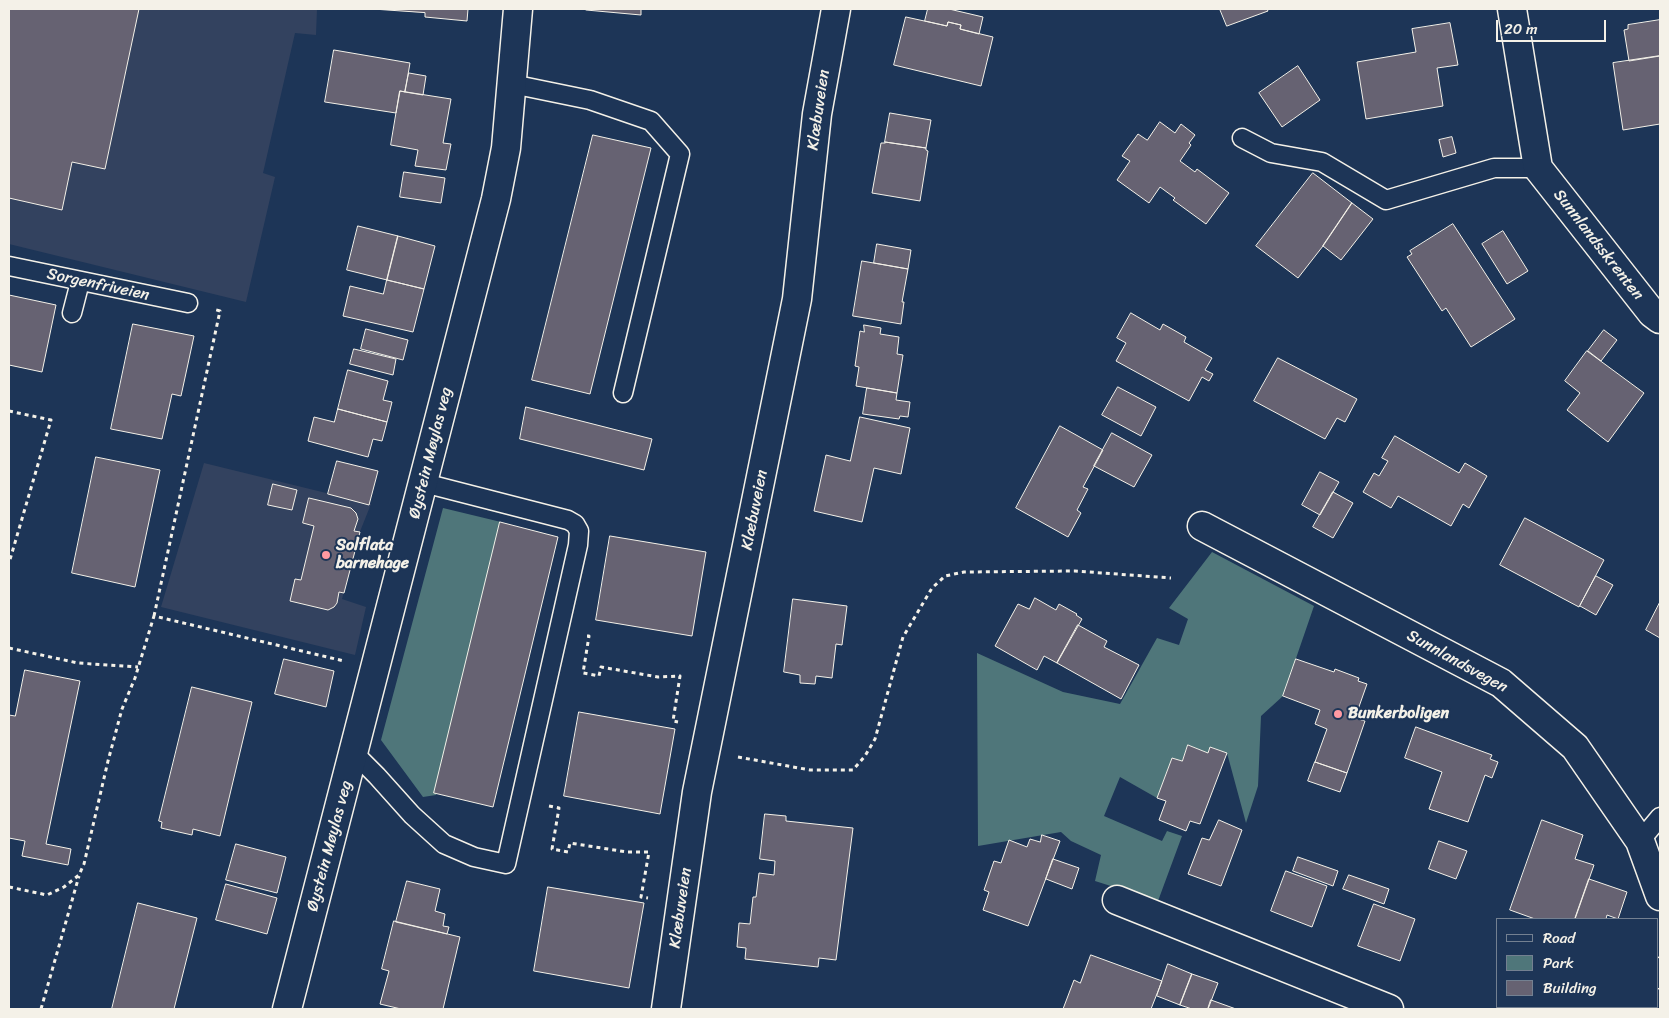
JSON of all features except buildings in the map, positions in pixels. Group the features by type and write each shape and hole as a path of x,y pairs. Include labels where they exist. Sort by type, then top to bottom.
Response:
{"street":[{"name":"Øystein Møylas veg","path":"287,1009 496,199 506,148 518,9"},
{"name":"Klæbuveien","path":"666,1009 698,792 797,299 817,114 836,9"},
{"name":"Sunnlandsskrenten","path":"1512,9 1538,168 1652,313 1660,319"},
{"name":"Sunnlandsvegen","path":"1202,526 1501,682 1575,746 1640,841 1660,896"},
{"path":"1117,900 1389,1009"}],"lane":[{"path":"512,84 590,100 651,121 680,154 623,393"},
{"path":"1242,138 1271,153 1322,162 1386,200 1494,168 1538,168"},
{"name":"Sorgenfriveien","path":"9,266 188,303"},
{"path":"72,313 80,282"},
{"path":"354,753 412,816 444,844 474,857 506,864 578,545 579,530 575,524 568,520 424,483"},
{"path":"1640,841 1660,817"}],"path":[{"path":"40,1009 79,875 84,864 120,718 154,616 220,311 188,303"},
{"path":"9,411 51,420 9,563"},
{"path":"706,752 810,770 853,770 866,756 875,738 903,637 932,588 945,576 964,572 1075,571 1171,578"},
{"path":"154,616 376,669"},
{"path":"589,636 583,673 599,676 601,667 658,677 680,676 673,721"},
{"path":"9,648 78,663 138,667"},
{"path":"560,808 552,849 568,852 570,842 626,852 649,852 641,897"},
{"path":"9,887 47,896 64,887 79,875"}],"shaded area":[{"path":"9,9 317,9 316,35 295,33 263,173 275,177 246,302 9,244"},
{"path":"204,463 371,504 359,534 342,599 366,607 355,655 161,607"}],"green space":[{"path":"443,508 501,522 436,795 423,797 381,740"},
{"path":"1212,552 1314,606 1283,696 1261,716 1258,786 1246,823 1227,753 1210,747 1208,753 1188,745 1182,761 1172,758 1157,798 1120,777 1104,816 1162,841 1167,831 1182,836 1158,901 1095,881 1101,855 1071,841 1061,832 978,846 977,653 1063,692 1120,704 1157,638 1179,645 1188,619 1169,608"}],"place":[{"name":"Solflata barnehage","path":"326,555"},
{"name":"Bunkerboligen","path":"1338,714"}]}
